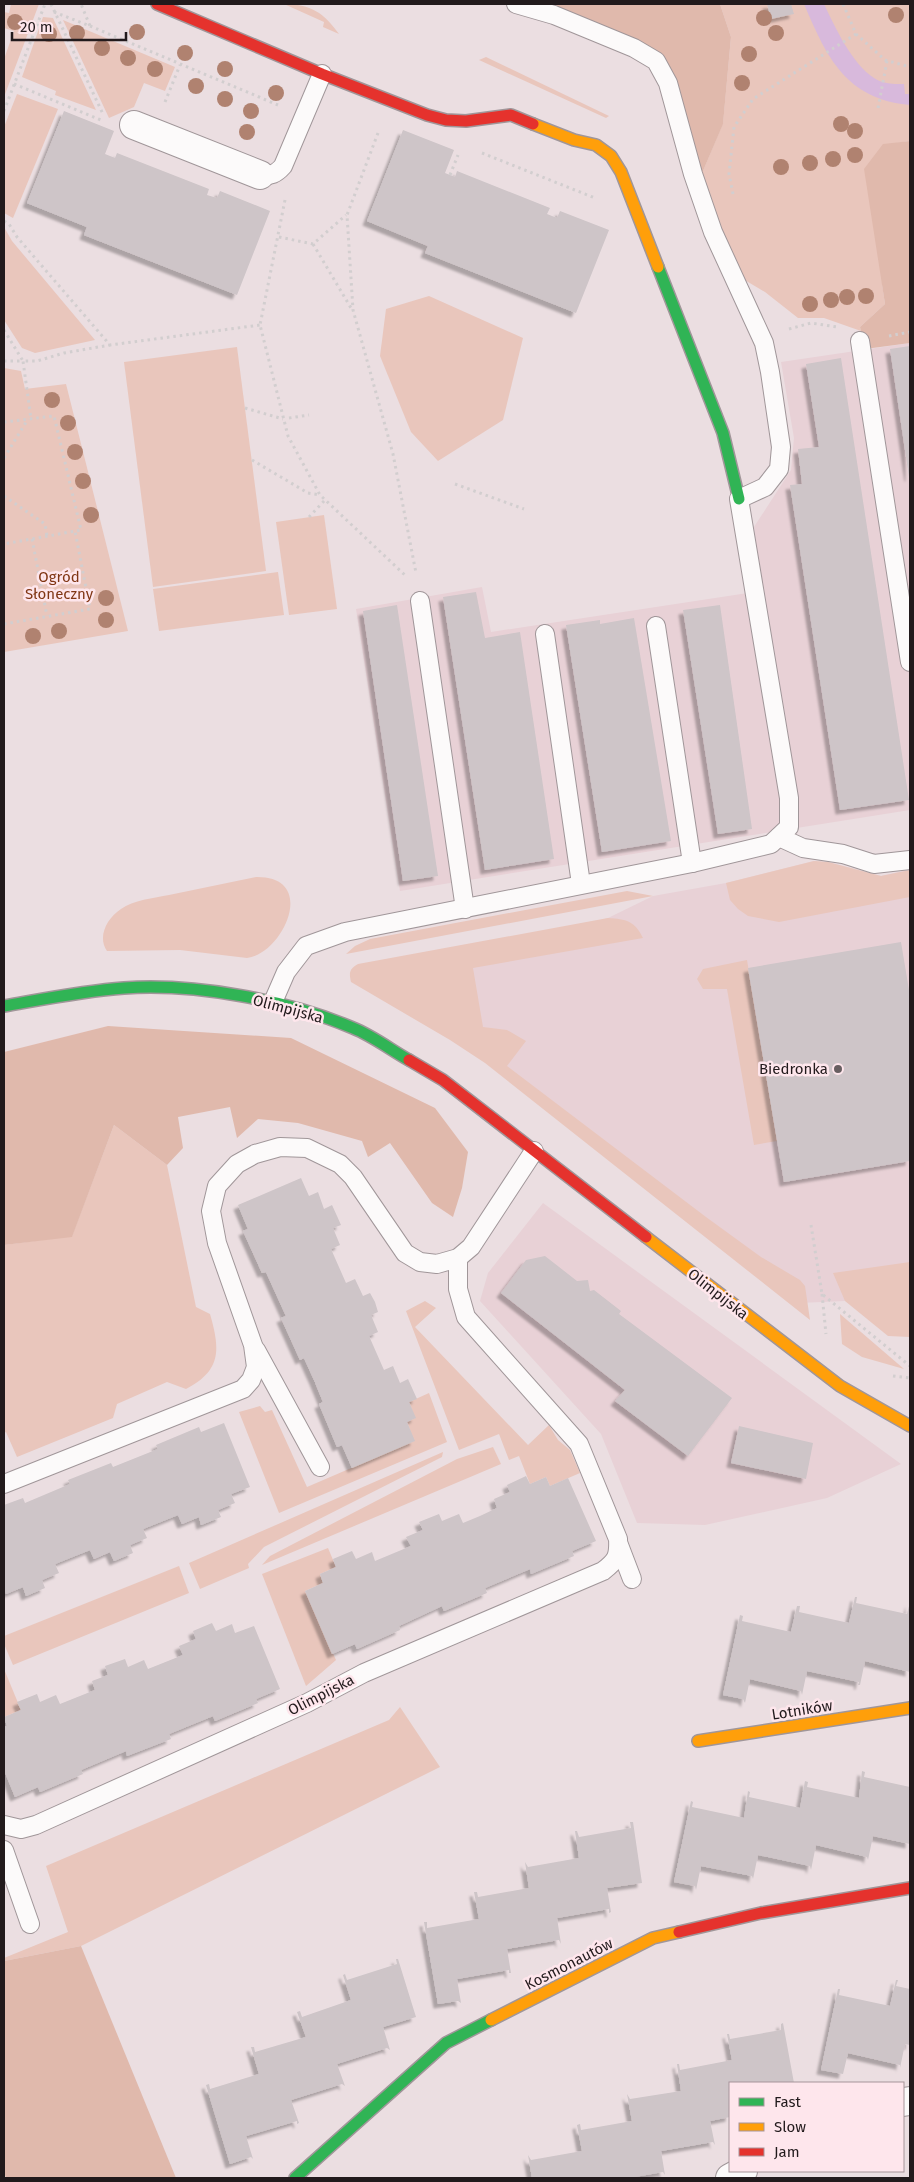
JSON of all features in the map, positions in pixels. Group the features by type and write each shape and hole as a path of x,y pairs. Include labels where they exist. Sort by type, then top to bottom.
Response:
{"street":[{"path":"157,4 322,74 427,115 446,120 483,120 511,116 574,140 596,145 612,156 621,172 723,434 739,499"},
{"path":"121,124 260,174"},
{"name":"Olimpijska","path":"4,1006 78,993 125,988 184,988 273,1002 354,1028 443,1080 798,1356 840,1386 910,1426"},
{"name":"Lotników","path":"698,1741 910,1708"},
{"name":"Kosmonautów","path":"295,2178 446,2043 652,1938 761,1913 910,1888"},
{"path":"730,2178 741,2172"}],"lane":[{"path":"273,1002 286,972 306,946 345,932 692,863 771,844 789,827 789,798 739,499 765,487 779,469 781,447 764,343 713,232 693,174 668,83 656,61 634,48 554,15 516,4"},
{"path":"260,174 269,176 283,166 322,74"},
{"path":"860,341 910,662"},
{"path":"420,601 465,909"},
{"path":"656,626 692,863"},
{"path":"544,634 581,884"},
{"path":"779,837 803,848 843,854 874,864 910,860"},
{"path":"320,1467 253,1345 217,1243 211,1211 217,1186 237,1164 255,1154 280,1147 307,1148 340,1164 354,1177 405,1254 420,1262 437,1264 458,1258 471,1247 534,1151"},
{"path":"458,1258 458,1289 466,1317 579,1444 632,1580"},
{"path":"4,1484 243,1389 251,1380 256,1367 253,1345"},
{"name":"Olimpijska","path":"4,1825 21,1829 36,1825 307,1703 364,1673 602,1571 616,1561 619,1553 618,1540"},
{"path":"4,1850 30,1924"}],"path":[{"path":"4,110 45,4"},
{"path":"51,4 121,124"},
{"path":"81,4 90,26"},
{"path":"844,4 856,34 887,61 910,67"},
{"path":"54,12 276,105 283,106"},
{"path":"735,202 729,174 734,127 753,99 856,34"},
{"path":"878,108 887,61"},
{"path":"169,93 180,64"},
{"path":"14,84 35,93"},
{"path":"382,124 347,215 353,310 393,454 418,579"},
{"path":"475,150 601,201"},
{"path":"450,175 458,153"},
{"path":"260,174 287,190 260,325 288,436 320,495 412,582"},
{"path":"313,244 347,215"},
{"path":"4,221 9,224 17,237 110,345"},
{"path":"279,237 313,244 353,310"},
{"path":"764,343 787,330 812,323 832,326 850,333 860,341 910,332"},
{"path":"4,361 37,361 64,353 110,345 260,325"},
{"path":"4,330 23,361 30,419 4,458"},
{"path":"245,408 283,419"},
{"path":"289,418 310,415"},
{"path":"4,422 54,416 81,530 4,544"},
{"path":"252,460 308,493 320,495"},
{"path":"455,484 524,509"},
{"path":"4,496 45,524 47,536"},
{"path":"309,517 325,500"},
{"path":"4,624 90,609 75,531"},
{"path":"32,539 47,616"},
{"path":"811,1225 822,1294 826,1337"},
{"path":"822,1294 910,1366"},
{"path":"892,1376 910,1378"}],"shaded area":[{"path":"540,4 720,4 731,37 723,124 700,178 656,61"},
{"path":"804,4 824,4 833,23 858,64 877,80 904,84 905,94 910,94 910,105 888,101 854,85 831,58 821,42"},
{"path":"910,141 910,343 865,349 860,327 885,304 864,169 883,144"},
{"path":"910,343 910,810 400,891 356,609 482,587 491,632 761,591 754,527 791,470 794,438 781,362"},
{"path":"814,861 828,862 881,876 907,870 910,877 910,1284 845,1301 799,1303 458,1033 432,964 608,918 653,896 726,883"},
{"path":"108,1026 291,1038 435,1108 468,1152 462,1188 453,1217 432,1203 390,1143 368,1157 362,1141 298,1123 258,1119 237,1138 230,1107 178,1117 183,1148 167,1165 114,1125 72,1237 4,1245 4,1052"},
{"path":"543,1203 901,1464 827,1498 705,1525 637,1523 601,1434 480,1301 488,1273"},
{"path":"81,1946 176,2178 6,2178 4,2172 4,1961"}],"green space":[{"path":"11,4 39,4 4,97 4,59 14,31 4,28 4,12 9,13"},
{"path":"284,4 293,4 316,11 328,20 339,34 323,27 324,22"},
{"path":"720,4 910,4 910,141 883,145 882,284 885,304 860,327 861,331 824,318 798,318 765,292 738,276 700,178 723,123 731,37"},
{"path":"43,17 53,18 96,110 55,95 56,91 22,77"},
{"path":"63,20 175,67 165,91 144,83 134,107 109,118"},
{"path":"486,57 609,116 606,118 479,60"},
{"path":"17,94 58,109 13,218 4,213 4,127"},
{"path":"4,227 12,241 95,340 35,353 22,348 4,320"},
{"path":"429,296 523,338 503,420 438,461 411,432 380,356 386,309"},
{"path":"237,347 266,571 153,587 124,362"},
{"name":"Ogród Słoneczny","path":"4,368 21,371 25,389 66,384 128,631 4,652"},
{"path":"324,515 337,609 289,615 276,522"},
{"path":"278,572 284,615 159,631 153,589"},
{"path":"814,861 828,862 881,876 910,870 910,897 779,922 748,916 730,900 726,883"},
{"path":"256,877 275,880 286,889 290,901 289,916 282,930 272,944 260,953 247,958 180,950 107,951 104,946 103,934 111,917 131,903"},
{"path":"627,891 653,896 346,954 355,946 370,939"},
{"path":"608,918 620,919 633,924 643,938 473,968 483,1027 507,1030 526,1041 507,1066 706,1217 761,1257 800,1280 805,1286 810,1320 485,1063 450,1040 351,982 350,971 358,964"},
{"path":"747,960 777,1141 754,1145 727,989 703,989 697,979 703,969"},
{"path":"114,1125 167,1165 196,1307 210,1314 216,1338 215,1358 206,1374 198,1382 186,1389 167,1382 117,1404 113,1418 17,1457 6,1432 4,1433 4,1245 72,1236"},
{"path":"910,1262 910,1337 888,1336 845,1301 833,1273"},
{"path":"425,1301 436,1308 415,1327 528,1445 549,1425 558,1440 570,1450 580,1473 550,1486 546,1477 530,1484 519,1456 509,1460 499,1434 459,1450 406,1311"},
{"path":"840,1314 904,1369 862,1357 842,1344"},
{"path":"429,1393 447,1442 279,1513 239,1412 260,1406 265,1412 272,1410 307,1487 414,1441 407,1422 415,1418 409,1402"},
{"path":"493,1447 501,1464 262,1565 270,1556 457,1459"},
{"path":"443,1452 442,1457 264,1547 248,1564 249,1568 200,1589 189,1563"},
{"path":"328,1548 336,1567 320,1574 323,1583 305,1591 336,1660 306,1686 262,1574"},
{"path":"179,1566 189,1593 13,1665 4,1644 4,1636"},
{"path":"4,1669 21,1710 4,1717"},
{"path":"400,1707 440,1767 81,1946 4,1961 4,1958 68,1932 46,1866 389,1720"}],"building":[{"path":"767,4 791,4 794,14 771,19"},
{"path":"64,111 114,131 105,154 115,158 117,153 209,189 207,195 217,198 220,191 270,211 237,295 84,235 87,227 27,203"},
{"path":"403,130 454,150 445,173 455,177 457,171 550,208 547,214 557,218 560,211 609,230 576,313 425,253 428,246 367,221"},
{"path":"910,346 910,477 909,477 890,349"},
{"path":"841,358 909,800 840,810 790,485 802,484 798,449 819,447 806,364"},
{"path":"476,592 485,638 520,632 554,859 485,870 443,597"},
{"path":"397,605 438,876 403,881 363,611"},
{"path":"720,605 752,829 718,834 683,610"},
{"path":"634,618 671,841 602,852 566,625 600,620 600,624"},
{"name":"Biedronka","path":"901,942 910,996 910,1161 784,1182 748,968"},
{"path":"301,1178 309,1196 318,1192 324,1209 332,1205 341,1225 333,1228 340,1245 331,1249 346,1283 355,1279 363,1296 370,1293 375,1302 378,1312 371,1315 378,1332 369,1336 384,1370 393,1366 400,1383 408,1379 417,1399 409,1402 416,1418 407,1422 415,1441 352,1468 342,1445 337,1447 319,1404 323,1402 314,1380 304,1358 300,1360 281,1318 286,1316 266,1272 262,1273 243,1231 248,1229 238,1205"},
{"path":"545,1256 577,1281 588,1280 590,1291 594,1290 621,1311 619,1314 732,1398 688,1456 615,1401 625,1390 501,1293 526,1260"},
{"path":"224,1423 250,1487 231,1494 235,1503 218,1510 221,1517 201,1525 199,1517 182,1524 178,1515 143,1529 147,1538 130,1545 133,1553 114,1561 110,1552 94,1559 90,1550 55,1564 59,1573 42,1580 45,1588 26,1596 23,1587 6,1594 4,1588 4,1505 23,1498 25,1503 70,1484 68,1480 111,1463 113,1467 158,1449 156,1445 199,1427 201,1432"},
{"path":"739,1426 813,1443 806,1479 731,1463"},
{"path":"526,1476 530,1484 546,1477 550,1486 568,1478 596,1541 572,1551 574,1556 531,1574 530,1569 485,1588 487,1593 444,1611 442,1606 399,1626 400,1630 357,1649 355,1644 332,1654 305,1591 323,1583 320,1574 336,1567 333,1559 352,1551 356,1559 372,1552 375,1561 411,1546 406,1537 423,1530 419,1522 439,1514 442,1521 459,1514 463,1523 480,1516 497,1508 494,1499 510,1492 507,1485"},
{"path":"855,1597 857,1597 856,1603 907,1614 910,1602 910,1672 865,1661 860,1685 858,1685 859,1682 807,1671 802,1695 801,1691 750,1679 745,1703 743,1699 723,1695 740,1615 743,1616 742,1621 791,1632 797,1606 800,1606 799,1612 849,1623"},
{"path":"212,1623 216,1631 232,1624 235,1633 254,1626 280,1689 256,1699 258,1703 215,1721 213,1716 169,1734 171,1739 127,1756 126,1751 81,1770 83,1774 40,1792 38,1787 15,1797 4,1770 4,1727 7,1726 4,1717 21,1710 17,1702 37,1694 40,1702 56,1695 60,1704 95,1690 92,1681 108,1675 105,1666 125,1659 128,1667 144,1660 148,1669 183,1655 179,1646 196,1639 193,1631"},
{"path":"862,1771 865,1772 864,1777 910,1787 910,1844 873,1836 868,1860 867,1857 816,1845 811,1870 810,1866 758,1855 753,1879 752,1876 701,1866 696,1890 695,1886 674,1882 691,1801 693,1802 692,1807 744,1818 748,1791 750,1792 749,1797 800,1808 805,1781 808,1782 807,1787 859,1798"},
{"path":"630,1822 633,1822 642,1883 607,1888 611,1912 609,1913 609,1909 557,1918 561,1944 559,1940 507,1949 511,1973 509,1973 509,1970 457,1979 461,2003 458,2001 438,2004 424,1922 427,1922 427,1928 479,1919 474,1892 477,1892 478,1897 529,1888 525,1862 528,1867 579,1858 575,1831 577,1831 579,1837 631,1828"},
{"path":"396,1959 398,1959 416,2017 383,2027 390,2050 387,2048 337,2064 345,2086 342,2084 291,2100 299,2123 297,2124 297,2121 246,2136 253,2159 251,2157 230,2164 206,2085 209,2084 210,2089 259,2074 251,2047 254,2047 255,2052 306,2037 297,2012 300,2011 302,2017 351,2000 343,1975 345,1974 347,1980 397,1964"},
{"path":"896,1980 898,1980 896,1986 910,1989 910,2045 905,2044 900,2068 900,2065 848,2053 843,2074 821,2070 838,1989 840,1989 839,1995 890,2006"},
{"path":"783,2023 794,2082 729,2082 729,2117 710,2121 715,2145 713,2142 661,2151 665,2175 663,2172 629,2178 532,2178 528,2155 531,2160 582,2151 577,2125 580,2124 581,2130 632,2121 627,2094 630,2099 681,2091 677,2064 679,2064 680,2070 732,2060 727,2034 729,2034 730,2039 781,2030 781,2024"}],"traffic: fast":[{"path":"658,267 723,433 739,499"},
{"path":"4,1006 109,989 152,987 210,991 270,1002 327,1018 368,1035 409,1060"},
{"path":"295,2178 446,2043 491,2020"}],"traffic: slow":[{"path":"533,124 574,140 596,145 611,156 621,172 658,267"},
{"path":"646,1237 840,1386 910,1426"},
{"path":"698,1741 910,1708"},
{"path":"491,2020 653,1938 679,1932"}],"traffic: jam":[{"path":"157,4 322,74 427,115 446,120 466,121 511,115 533,124"},
{"path":"409,1060 443,1080 646,1237"},
{"path":"679,1932 761,1913 910,1888"}],"place":[{"name":"Biedronka","path":"838,1069"}]}
